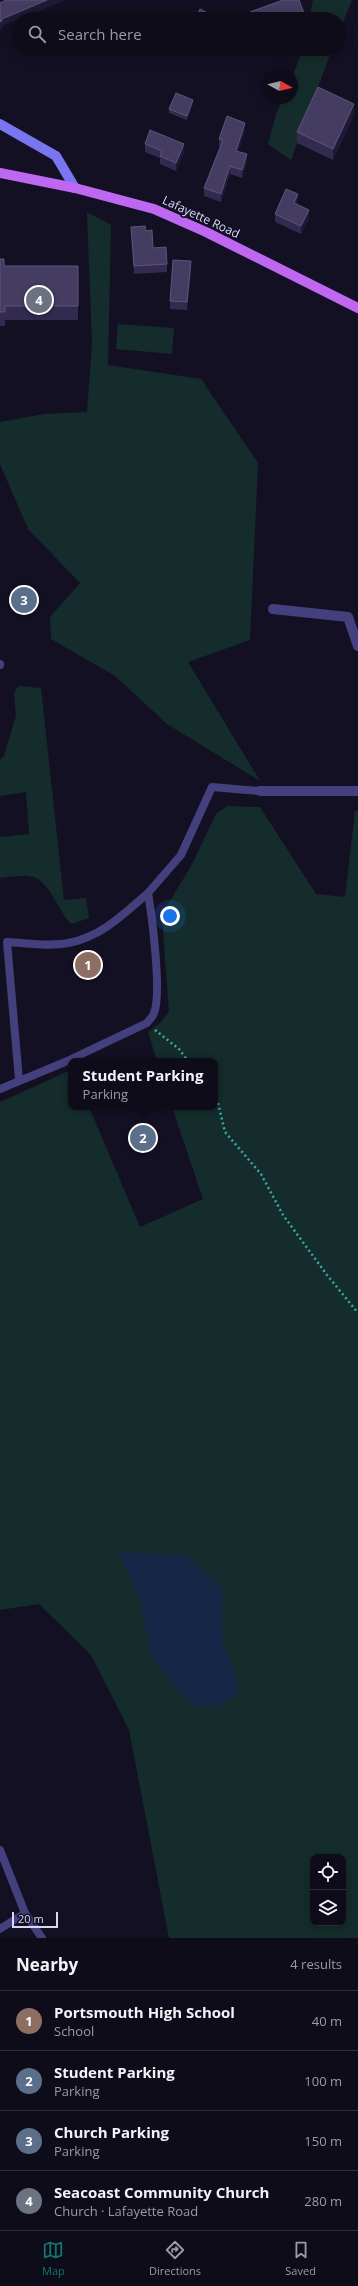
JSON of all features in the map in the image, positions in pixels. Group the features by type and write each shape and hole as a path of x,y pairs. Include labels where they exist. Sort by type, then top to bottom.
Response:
{"main road":[{"name":"Lafayette Road","path":"0,173 75,188 154,209 180,219 358,308"}],"street":[{"path":"0,124 56,156 75,188"},
{"path":"273,609 348,617 358,646"},
{"path":"260,790 358,791"}],"lane":[{"path":"19,1080 7,942 55,944 85,939 118,920 148,893 181,855 212,787 260,790"},
{"path":"73,1058 147,1023 154,1013 157,998 152,918 148,893"},
{"path":"0,1089 68,1060"},
{"path":"0,1850 24,1913 42,1938"},
{"path":"0,1929 24,1913"}],"path":[{"path":"147,1023 179,1048 186,1058"},
{"path":"218,1104 225,1132 261,1174 283,1215 327,1275 358,1313"}],"green space":[{"path":"313,0 352,0 346,15 346,12 310,12"},
{"path":"300,56 329,56 291,160 268,144 276,114 280,104 298,104 298,68 296,68"},
{"path":"87,212 111,225 108,365 201,379 258,463 250,640 188,662 260,781 167,724 115,676 51,639 50,617 80,583 28,529 0,464 0,422 44,414 87,412 92,344"},
{"path":"118,324 174,328 172,354 116,349"},
{"path":"18,686 41,688 64,900 86,898 89,918 71,924 47,888 35,878 21,876 0,878 0,837 29,834 26,792 0,796 0,760 4,756 16,716 14,693"},
{"path":"227,806 260,807 316,894 345,897 355,811 358,811 358,1938 169,1938 129,1730 91,1655 39,1604 0,1610 0,1102 68,1071 68,1110 90,1110 140,1227 203,1199 173,1110 218,1110 218,1058 156,1058 148,1032 161,1022 169,1012 162,918 167,906 191,866 216,814"}],"water":[{"path":"118,1552 187,1555 223,1589 222,1638 236,1677 239,1694 219,1705 194,1707 152,1658 140,1600"}],"building":[{"path":"6,0 47,0 19,12 12,12 12,15 2,19 0,22 0,3"},
{"path":"283,0 299,0 304,12 250,12"},
{"path":"200,9 206,12 198,12"},
{"path":"318,87 354,104 333,149 297,132"},
{"path":"176,93 193,100 187,116 169,109"},
{"path":"227,116 245,123 236,151 247,154 242,170 230,166 221,194 204,188 223,140 219,139"},
{"path":"150,130 184,144 176,163 160,156 162,151 145,144"},
{"path":"286,189 298,194 294,203 309,210 301,226 275,214"},
{"path":"145,226 146,231 152,230 153,248 166,247 167,264 134,266 131,227"},
{"path":"0,259 4,259 4,266 78,266 78,306 5,306 5,312 0,312"},
{"path":"173,260 191,261 187,302 170,301"}],"place":[{"name":"Seacoast Community Church","path":"39,300"},
{"name":"Church Parking","path":"24,600"},
{"name":"Portsmouth High School","path":"88,965"},
{"name":"Student Parking","path":"143,1138"}]}
